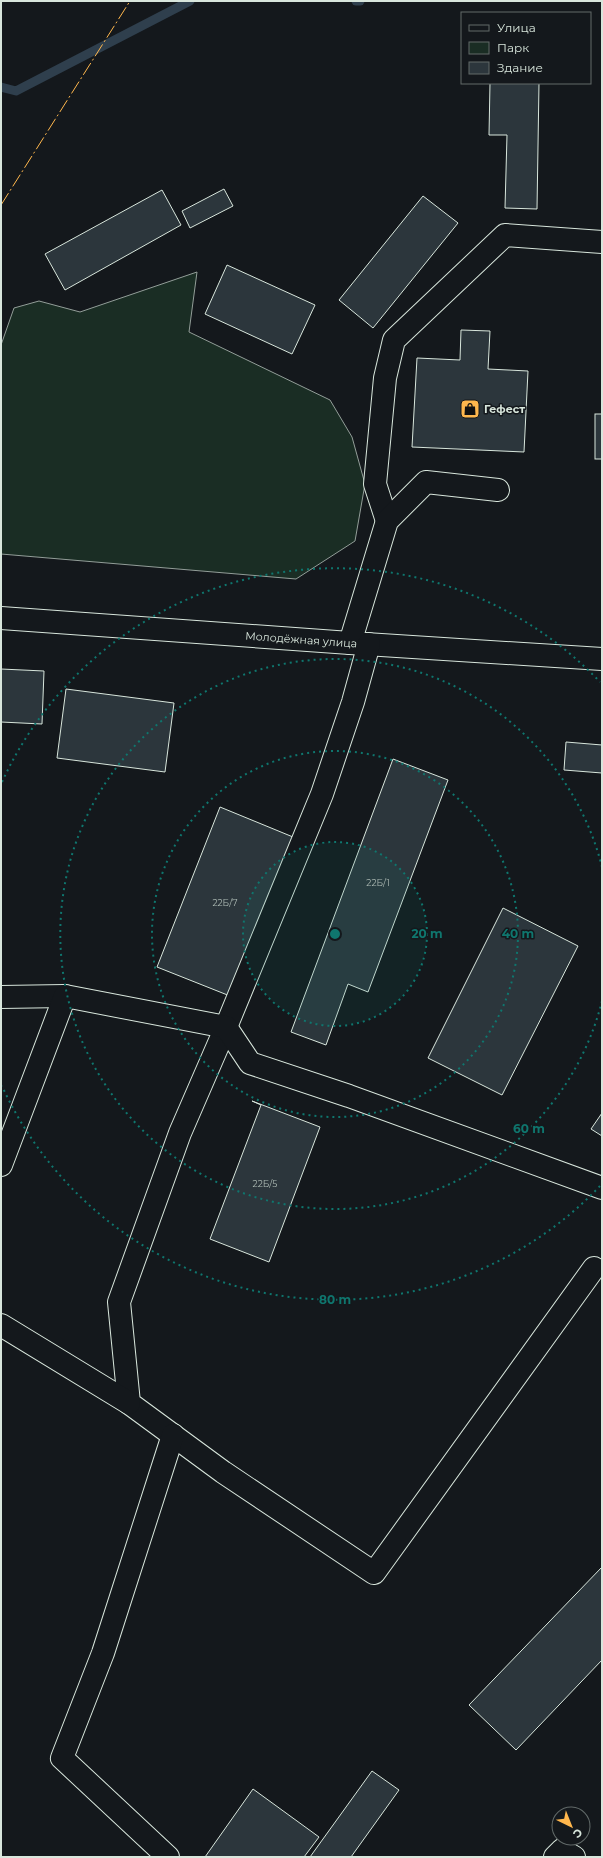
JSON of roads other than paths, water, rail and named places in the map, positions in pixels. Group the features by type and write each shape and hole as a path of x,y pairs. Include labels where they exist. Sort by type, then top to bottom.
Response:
{"street":[{"path":"129,1402 119,1302 180,1133 226,1027 322,794 353,702 359,644 387,521 375,484 385,378 394,340 505,235 602,242"},
{"path":"387,521 426,482 498,490"},
{"name":"Молодёжная улица","path":"1,618 359,644 602,659"},
{"path":"1,1165 65,996"},
{"path":"1,997 65,996 226,1027 250,1063 350,1096 602,1188"},
{"path":"1,1325 129,1402 223,1472 374,1573 594,1268"},
{"path":"168,1857 62,1758 103,1653 173,1435"},
{"path":"555,1857 562,1850 574,1857"}],"waterway":[{"path":"1,87 16,91 190,1"}],"place":[{"name":"Гефест","path":"470,409"}]}
